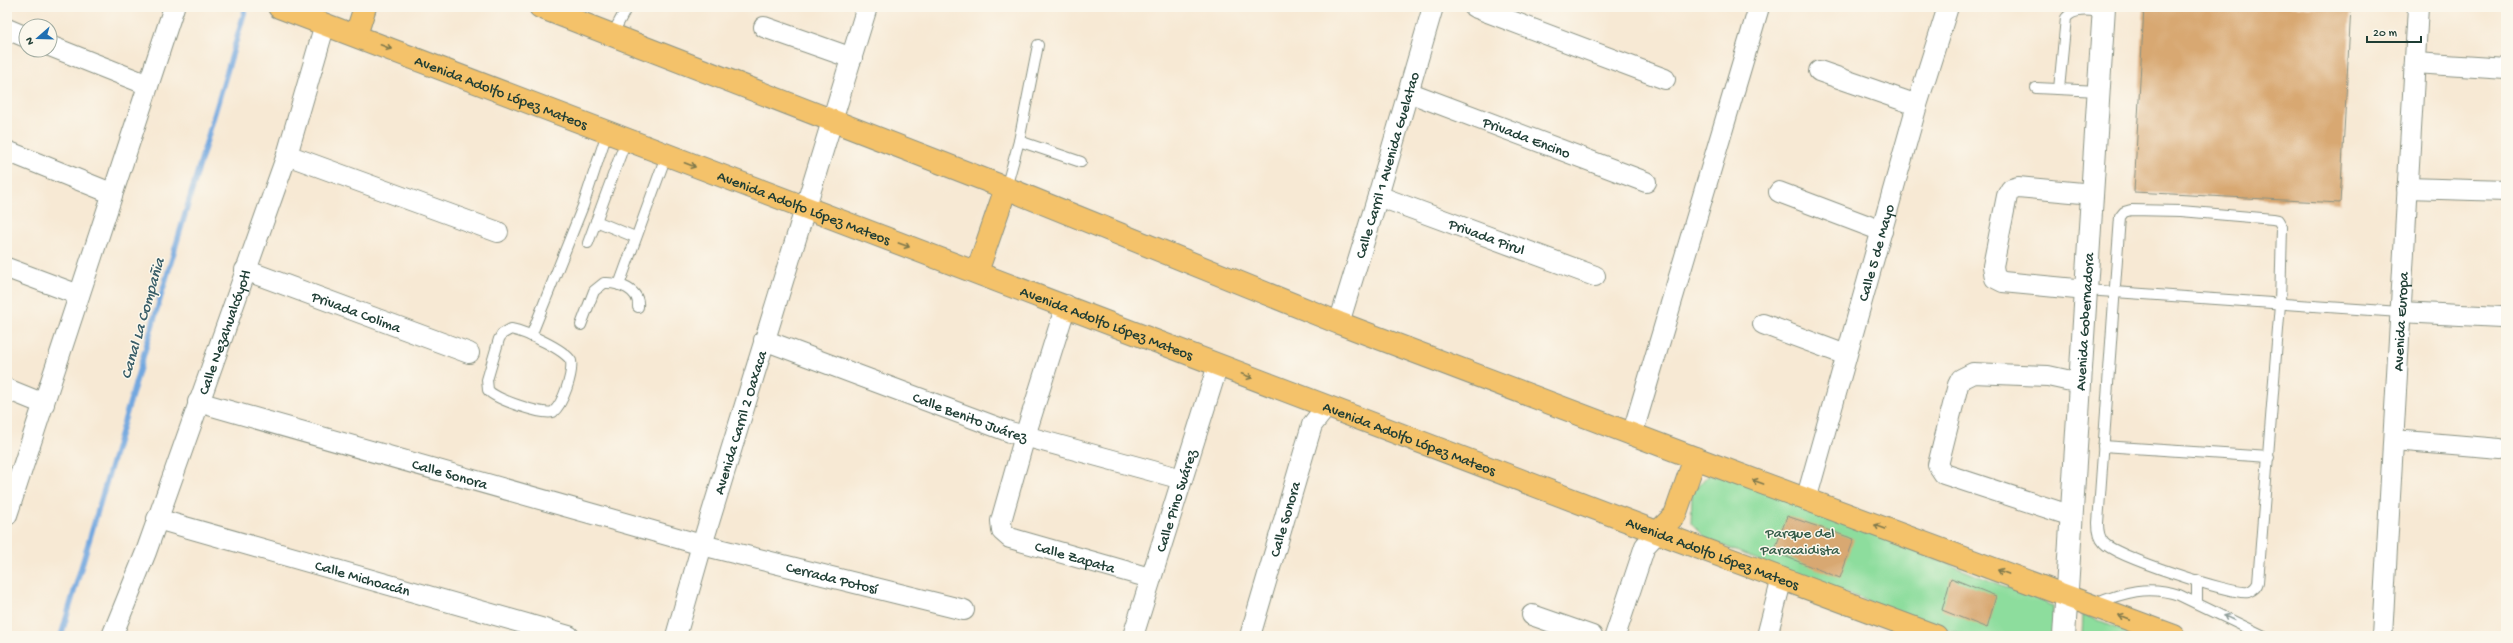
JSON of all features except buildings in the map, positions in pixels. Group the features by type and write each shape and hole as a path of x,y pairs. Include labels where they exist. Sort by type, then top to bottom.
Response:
{"main road":[{"name":"Avenida Adolfo López Mateos","path":"279,7 356,35 666,156 1066,305 1218,365 1936,636"},
{"path":"356,35 365,7"},
{"path":"540,7 563,11 612,35 1006,188 1339,323 1632,435 2067,595 2174,636"},
{"path":"977,272 1006,188"},
{"path":"1658,532 1675,515 1695,458"}],"street":[{"path":"7,515 111,193 174,7"},
{"name":"Avenida Carril 2 Oaxaca","path":"676,636 804,208 833,121 868,7"},
{"name":"Calle Carril 1 Avenida Guelatao","path":"1339,323 1378,196 1432,7"},
{"path":"1474,7 1665,79"},
{"path":"1632,435 1759,7"},
{"name":"Calle 5 de Mayo","path":"1806,500 1917,105 1948,7"},
{"name":"Avenida Europa","path":"2382,636 2418,7"},
{"name":"Avenida Gobernadora","path":"2064,636 2104,9"},
{"name":"Calle Nezahualcóyotl","path":"112,636 138,574 287,155 318,21"},
{"path":"764,27 852,58"},
{"path":"7,29 18,34"},
{"path":"58,49 148,84"},
{"path":"2415,63 2506,68"},
{"path":"1819,71 1917,105"},
{"name":"Privada Encino","path":"1408,92 1646,182"},
{"path":"7,151 111,193"},
{"path":"287,155 498,232"},
{"path":"2086,290 2003,282 1995,278 1993,266 2007,196 2011,189 2018,187 2093,194"},
{"path":"2407,188 2506,192"},
{"path":"1779,192 1882,231"},
{"name":"Privada Pirul","path":"1378,196 1595,276"},
{"path":"7,268 79,295"},
{"name":"Privada Colima","path":"245,270 469,353"},
{"path":"1024,436 1066,305"},
{"path":"2400,312 2501,317"},
{"path":"1763,324 1846,355"},
{"name":"Calle Benito Juárez","path":"764,340 1024,436 1182,479"},
{"name":"Calle Pino Suárez","path":"1133,636 1218,365"},
{"path":"2072,516 1944,474 1938,465 1958,385 1965,376 1973,373 2048,376 2080,383"},
{"path":"7,389 44,404"},
{"name":"Calle Sonora","path":"198,402 702,545"},
{"name":"Calle Sonora","path":"1250,636 1312,425 1327,406"},
{"name":"Calle Zapata","path":"1024,436 1001,521 1002,531 1010,538 1150,578"},
{"path":"2394,440 2500,449"},
{"name":"Calle Michoacán","path":"157,519 569,636"},
{"path":"1615,636 1645,546 1658,532"},
{"name":"Cerrada Potosí","path":"702,545 964,610"},
{"path":"1767,636 1782,578"},
{"path":"1532,615 1592,636"}],"lane":[{"path":"612,35 627,7"},
{"path":"2059,89 2066,18 2072,12 2104,9"},
{"path":"1006,188 1019,141 1038,45"},
{"path":"2036,88 2099,91"},
{"path":"588,243 596,221 617,136"},
{"path":"531,336 582,206 617,136"},
{"path":"1019,141 1081,162"},
{"path":"619,285 635,237 666,156"},
{"path":"2131,210 2181,211 2278,220 2283,233 2280,304 2269,457 2257,586 2243,592 2197,580 2127,556 2103,543 2098,523 2122,214 2131,210"},
{"path":"596,221 635,237"},
{"path":"581,325 596,287 604,283 619,285 637,296 638,308"},
{"path":"2086,290 2400,312"},
{"path":"512,329 531,336 565,354 571,361 571,370 559,404 552,412 547,413 496,397 488,390 486,385 502,334 512,329"},
{"path":"2103,446 2269,457"},
{"path":"2197,580 2197,603"},
{"path":"2091,605 2124,592 2148,589 2167,591 2197,603 2264,636"}],"green space":[{"name":"Parque del Paracaidista","path":"1708,475 1737,479 2053,606 2053,636 1967,636 1789,573 1707,539 1691,523 1692,493"},
{"path":"2083,615 2136,636 2082,636"}],"waterway":[{"name":"Canal La Compañia","path":"61,636 246,7"}]}
